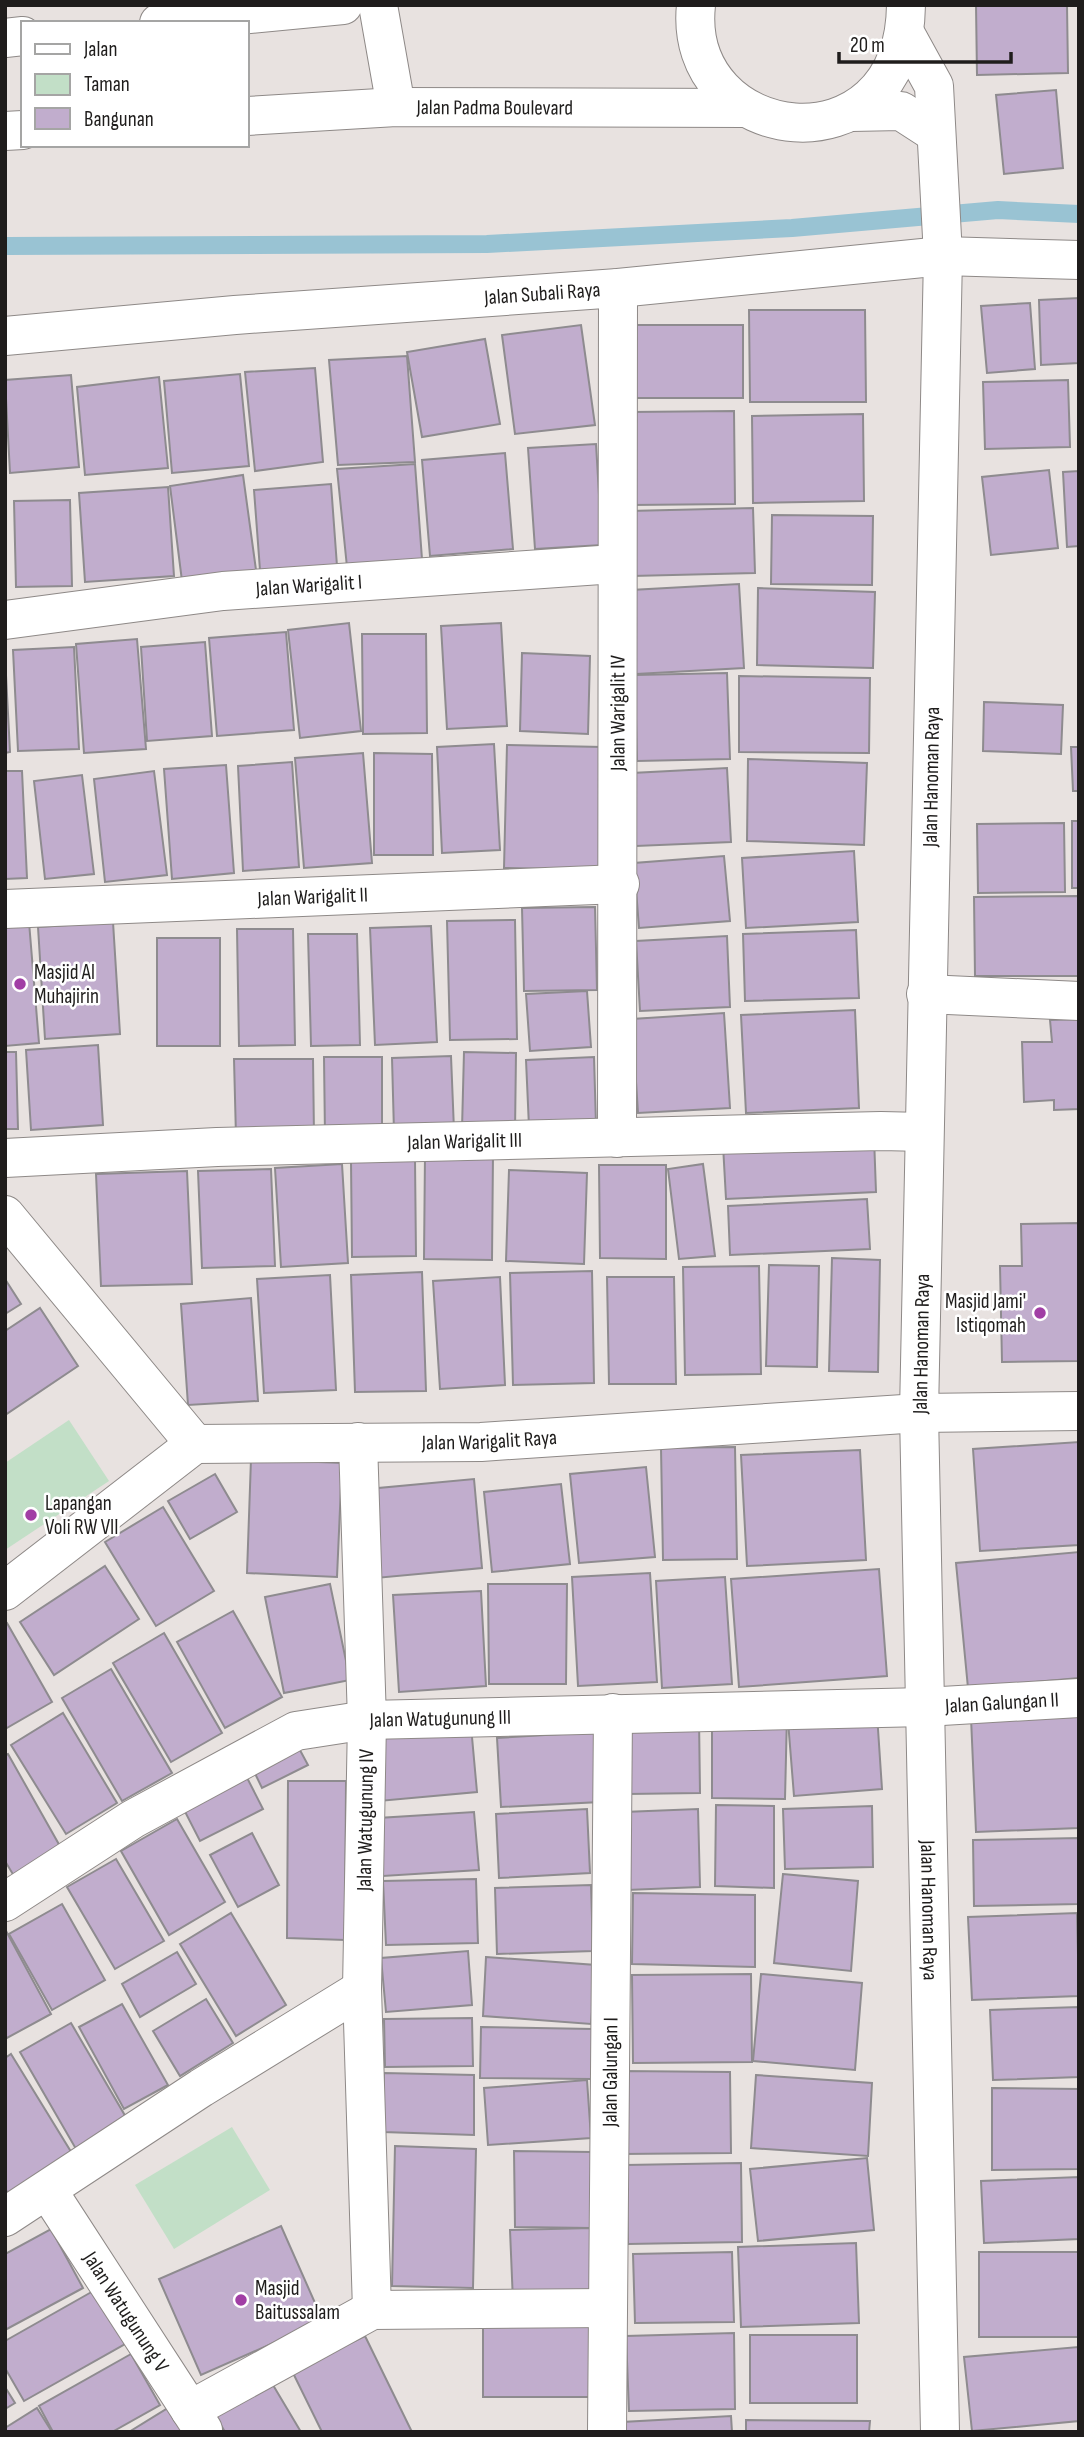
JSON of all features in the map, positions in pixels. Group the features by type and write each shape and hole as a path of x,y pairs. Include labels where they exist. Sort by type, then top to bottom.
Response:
{"street":[{"path":"179,21 343,5"},
{"path":"378,5 396,107"},
{"path":"696,5 694,23 701,56 719,86 745,108 779,122 816,123 851,112 901,111 935,133"},
{"path":"851,112 880,89 897,64 906,20"},
{"name":"Jalan Hanoman Raya","path":"906,20 934,86 941,224 919,1413 940,2432"},
{"name":"Jalan Padma Boulevard","path":"248,116 396,107 745,108"},
{"name":"Jalan Subali Raya","path":"5,336 235,315 618,288 941,224 1079,260"},
{"name":"Jalan Warigalit IV","path":"617,1138 620,884 615,564 618,288"},
{"name":"Jalan Warigalit I","path":"5,620 223,590 615,564"},
{"name":"Jalan Warigalit II","path":"5,909 620,884"},
{"path":"926,994 1079,1001"},
{"name":"Jalan Warigalit III","path":"5,1158 217,1147 924,1132"},
{"path":"5,1215 195,1444 5,1591"},
{"name":"Jalan Warigalit Raya","path":"195,1444 481,1442 919,1413 1079,1411"},
{"name":"Jalan Watugunung IV","path":"358,1442 367,1720 362,1989 372,2310"},
{"name":"Jalan Galungan II","path":"925,1707 1079,1698"},
{"name":"Jalan Watugunung III","path":"5,1902 133,1819 296,1731 367,1720 925,1707"},
{"name":"Jalan Galungan I","path":"607,2432 613,1713"},
{"path":"5,2217 201,2088 362,1989"},
{"name":"Jalan Watugunung V","path":"48,2191 197,2421"},
{"path":"197,2421 372,2310 607,2308"}],"green space":[{"name":"Lapangan Voli RW VII","path":"69,1420 109,1481 5,1550 5,1463"},
{"path":"232,2127 270,2190 174,2249 135,2185"}],"building":[{"path":"976,5 1067,5 1068,73 977,75"},
{"path":"1056,90 1063,168 1004,174 996,95"},
{"path":"1079,298 1079,363 1041,365 1039,300"},
{"path":"1030,303 1035,369 987,373 981,306"},
{"path":"749,310 865,310 866,402 750,402"},
{"path":"581,325 595,425 515,434 502,335"},
{"path":"632,325 743,325 743,398 632,398"},
{"path":"485,339 500,424 422,437 407,352"},
{"path":"407,356 415,462 338,465 329,360"},
{"path":"315,368 323,462 255,471 245,372"},
{"path":"240,374 249,466 172,473 164,381"},
{"path":"71,375 79,467 10,473 5,380"},
{"path":"159,377 168,468 85,475 77,387"},
{"path":"1068,380 1070,447 985,449 983,382"},
{"path":"734,411 735,504 631,505 630,412"},
{"path":"863,414 864,501 753,503 752,416"},
{"path":"596,444 602,545 535,549 528,448"},
{"path":"505,453 513,549 430,556 422,460"},
{"path":"415,464 422,559 347,567 337,469"},
{"path":"1049,470 1058,548 991,555 982,477"},
{"path":"1079,471 1079,546 1067,547 1063,472"},
{"path":"243,475 256,570 182,581 170,486"},
{"path":"331,484 337,566 260,570 254,490"},
{"path":"168,487 174,576 85,582 79,493"},
{"path":"70,500 72,586 16,587 14,501"},
{"path":"753,508 755,573 632,576 629,511"},
{"path":"772,515 873,516 872,585 771,584"},
{"path":"739,584 744,668 636,674 631,590"},
{"path":"758,588 875,592 873,668 757,665"},
{"path":"349,623 361,731 300,738 288,630"},
{"path":"501,623 507,726 447,729 441,626"},
{"path":"286,632 294,730 217,736 209,638"},
{"path":"362,634 426,634 427,733 363,734"},
{"path":"137,639 146,749 84,753 76,644"},
{"path":"205,642 212,736 147,741 141,647"},
{"path":"74,647 79,749 18,751 13,650"},
{"path":"522,653 590,656 588,734 520,731"},
{"path":"5,656 10,752 5,753"},
{"path":"727,673 730,759 637,761 635,675"},
{"path":"739,676 870,678 869,753 739,752"},
{"path":"984,702 1063,705 1061,754 983,751"},
{"path":"494,744 500,850 442,853 437,747"},
{"path":"507,745 602,747 600,870 504,868"},
{"path":"1071,747 1079,747 1079,791 1073,791"},
{"path":"363,753 372,863 304,868 295,758"},
{"path":"374,753 432,754 433,855 374,855"},
{"path":"748,759 867,763 864,845 747,841"},
{"path":"292,762 299,867 243,871 238,766"},
{"path":"226,765 234,873 172,879 164,769"},
{"path":"727,768 731,842 636,846 632,773"},
{"path":"5,771 22,771 27,878 5,879"},
{"path":"154,771 167,875 105,882 94,779"},
{"path":"82,775 94,874 45,879 34,781"},
{"path":"1072,821 1079,821 1079,888 1072,888"},
{"path":"1064,823 1065,892 978,893 977,824"},
{"path":"854,851 858,922 746,928 742,858"},
{"path":"724,856 730,921 639,928 634,863"},
{"path":"1079,896 1079,976 975,976 974,897"},
{"path":"595,907 597,990 524,991 522,908"},
{"path":"515,920 517,1039 450,1040 447,921"},
{"name":"Masjid Al Muhajirin","path":"29,922 39,1043 5,1046 5,924"},
{"path":"113,922 120,1034 45,1039 38,927"},
{"path":"431,926 437,1042 375,1045 370,928"},
{"path":"237,929 293,929 295,1045 239,1046"},
{"path":"856,930 859,998 745,1001 743,934"},
{"path":"308,934 357,934 360,1045 311,1046"},
{"path":"727,936 730,1007 640,1011 636,941"},
{"path":"157,938 220,938 220,1046 157,1046"},
{"path":"587,991 591,1047 530,1051 526,994"},
{"path":"855,1010 859,1108 746,1113 741,1015"},
{"path":"724,1013 730,1108 638,1113 632,1019"},
{"path":"1079,1019 1079,1109 1054,1110 1054,1100 1024,1102 1022,1042 1052,1042 1050,1020"},
{"path":"98,1045 103,1125 31,1130 26,1050"},
{"path":"5,1052 16,1052 18,1129 5,1129"},
{"path":"464,1052 516,1053 515,1132 462,1129"},
{"path":"451,1056 454,1130 394,1132 392,1058"},
{"path":"324,1057 382,1057 382,1136 325,1136"},
{"path":"594,1057 596,1125 529,1127 526,1060"},
{"path":"234,1059 313,1059 314,1135 236,1137"},
{"path":"874,1137 876,1192 726,1199 723,1145"},
{"path":"425,1154 493,1154 492,1260 424,1259"},
{"path":"415,1160 416,1256 352,1257 351,1161"},
{"path":"342,1164 348,1263 281,1267 275,1168"},
{"path":"703,1164 715,1256 679,1259 668,1169"},
{"path":"599,1165 666,1165 666,1259 600,1258"},
{"path":"271,1169 275,1266 202,1268 198,1171"},
{"path":"509,1170 587,1173 584,1264 506,1261"},
{"path":"187,1171 192,1284 101,1286 96,1174"},
{"path":"867,1199 870,1249 730,1255 728,1206"},
{"name":"Masjid Jami' Istiqomah","path":"1079,1223 1079,1361 1002,1362 1000,1266 1022,1266 1021,1224"},
{"path":"832,1258 880,1260 878,1372 829,1371"},
{"path":"769,1265 819,1266 817,1367 766,1366"},
{"path":"759,1266 761,1374 685,1375 683,1267"},
{"path":"592,1271 594,1383 513,1385 510,1273"},
{"path":"422,1272 426,1391 355,1392 351,1275"},
{"path":"330,1275 336,1390 264,1393 257,1279"},
{"path":"500,1277 505,1385 440,1389 433,1281"},
{"path":"607,1277 674,1277 676,1384 609,1384"},
{"path":"5,1279 21,1304 5,1314"},
{"path":"251,1298 258,1401 188,1405 181,1304"},
{"path":"40,1308 78,1366 5,1415 5,1331"},
{"path":"1079,1442 1079,1545 980,1551 973,1449"},
{"path":"735,1447 737,1559 663,1560 661,1448"},
{"path":"860,1450 866,1560 747,1566 741,1455"},
{"path":"251,1459 342,1463 337,1577 247,1573"},
{"path":"646,1467 655,1557 579,1563 570,1474"},
{"path":"215,1474 237,1512 190,1539 168,1501"},
{"path":"474,1479 482,1568 376,1578 368,1489"},
{"path":"561,1484 570,1564 492,1572 484,1492"},
{"path":"163,1507 214,1591 156,1626 105,1542"},
{"path":"1079,1552 1079,1678 968,1688 956,1563"},
{"path":"105,1566 139,1619 54,1675 20,1622"},
{"path":"879,1569 887,1676 739,1687 731,1579"},
{"path":"650,1573 657,1682 578,1686 572,1577"},
{"path":"725,1577 732,1684 662,1688 656,1581"},
{"path":"330,1584 350,1680 284,1693 265,1597"},
{"path":"488,1584 567,1584 566,1684 489,1684"},
{"path":"481,1591 486,1686 399,1692 393,1595"},
{"path":"233,1611 282,1697 225,1728 177,1642"},
{"path":"7,1623 52,1702 5,1729 5,1624"},
{"path":"164,1633 222,1733 171,1762 113,1663"},
{"path":"111,1669 172,1773 122,1801 62,1698"},
{"path":"63,1713 117,1803 66,1834 11,1745"},
{"path":"712,1713 787,1714 785,1799 712,1798"},
{"path":"1079,1713 1079,1828 976,1832 971,1718"},
{"path":"877,1714 882,1789 794,1796 788,1721"},
{"path":"699,1718 700,1793 628,1794 627,1719"},
{"path":"471,1726 477,1792 379,1801 373,1735"},
{"path":"595,1732 600,1802 501,1807 497,1738"},
{"path":"294,1739 308,1765 262,1788 249,1761"},
{"path":"8,1754 61,1848 14,1876 5,1861 5,1755"},
{"path":"241,1766 263,1809 200,1841 178,1798"},
{"path":"288,1781 346,1781 345,1940 287,1938"},
{"path":"716,1805 774,1806 774,1888 715,1886"},
{"path":"872,1806 873,1867 785,1869 783,1809"},
{"path":"587,1809 590,1873 499,1878 496,1814"},
{"path":"698,1809 700,1887 627,1890 624,1812"},
{"path":"474,1812 479,1870 383,1876 378,1818"},
{"path":"177,1819 225,1902 169,1935 121,1851"},
{"path":"252,1833 279,1885 238,1907 210,1855"},
{"path":"1079,1838 1079,1904 974,1906 973,1840"},
{"path":"116,1859 164,1941 115,1969 67,1887"},
{"path":"783,1874 858,1881 851,1971 774,1963"},
{"path":"476,1879 478,1943 386,1945 383,1881"},
{"path":"591,1885 593,1951 497,1954 495,1888"},
{"path":"633,1893 755,1895 755,1967 632,1964"},
{"path":"62,1904 105,1980 52,2010 9,1934"},
{"path":"231,1913 286,2005 236,2036 180,1944"},
{"path":"1077,1913 1079,1996 972,2000 968,1917"},
{"path":"5,1929 51,2014 5,2039"},
{"path":"468,1951 472,2005 386,2012 381,1958"},
{"path":"177,1952 196,1984 140,2017 122,1984"},
{"path":"486,1957 596,1965 591,2024 483,2016"},
{"path":"751,1974 752,2062 633,2063 632,1975"},
{"path":"761,1974 862,1983 855,2070 753,2061"},
{"path":"206,1999 233,2043 180,2076 153,2031"},
{"path":"122,2004 168,2085 124,2109 79,2027"},
{"path":"1079,2007 1079,2077 993,2080 990,2010"},
{"path":"472,2018 473,2066 385,2067 384,2019"},
{"path":"71,2023 127,2119 76,2149 20,2052"},
{"path":"481,2027 593,2029 592,2079 480,2078"},
{"path":"11,2054 73,2155 8,2194 5,2188 5,2058"},
{"path":"621,2071 730,2072 731,2153 621,2154"},
{"path":"384,2073 474,2075 474,2135 383,2132"},
{"path":"756,2075 872,2083 868,2156 751,2148"},
{"path":"587,2080 591,2138 488,2145 484,2088"},
{"path":"992,2088 1079,2089 1079,2169 992,2170"},
{"path":"395,2146 476,2149 473,2288 392,2286"},
{"path":"514,2151 592,2152 592,2228 515,2227"},
{"path":"867,2158 874,2230 758,2241 750,2169"},
{"path":"741,2163 742,2242 628,2244 626,2165"},
{"path":"1079,2177 1079,2239 984,2243 981,2181"},
{"name":"Masjid Baitussalam","path":"281,2226 323,2321 201,2375 159,2279"},
{"path":"592,2228 595,2299 513,2302 510,2230"},
{"path":"51,2229 83,2288 5,2330 5,2254"},
{"path":"856,2243 859,2323 741,2327 738,2247"},
{"path":"732,2252 734,2322 635,2323 633,2254"},
{"path":"979,2252 1079,2252 1079,2337 979,2337"},
{"path":"95,2290 125,2344 24,2401 5,2368 5,2341"},
{"path":"483,2318 597,2318 597,2397 483,2397"},
{"path":"734,2333 735,2409 629,2411 626,2336"},
{"path":"750,2335 857,2335 857,2403 750,2403"},
{"path":"365,2336 412,2432 322,2432 292,2371"},
{"path":"1078,2347 1079,2421 972,2431 964,2357"},
{"path":"131,2354 160,2405 112,2432 53,2432 39,2406"},
{"path":"270,2380 301,2432 225,2432 214,2413"},
{"path":"5,2387 15,2403 5,2409"},
{"path":"37,2408 52,2432 5,2432 5,2428"},
{"path":"168,2408 182,2432 129,2432"},
{"path":"731,2416 732,2432 623,2432 622,2422"},
{"path":"746,2420 870,2421 869,2432 746,2432"}],"waterway":[{"path":"5,246 487,244 792,228 998,210 1079,214"}],"place":[{"name":"Masjid Al Muhajirin","path":"20,984"},
{"name":"Masjid Jami' Istiqomah","path":"1040,1313"},
{"name":"Lapangan Voli RW VII","path":"31,1515"},
{"name":"Masjid Baitussalam","path":"241,2300"}]}
